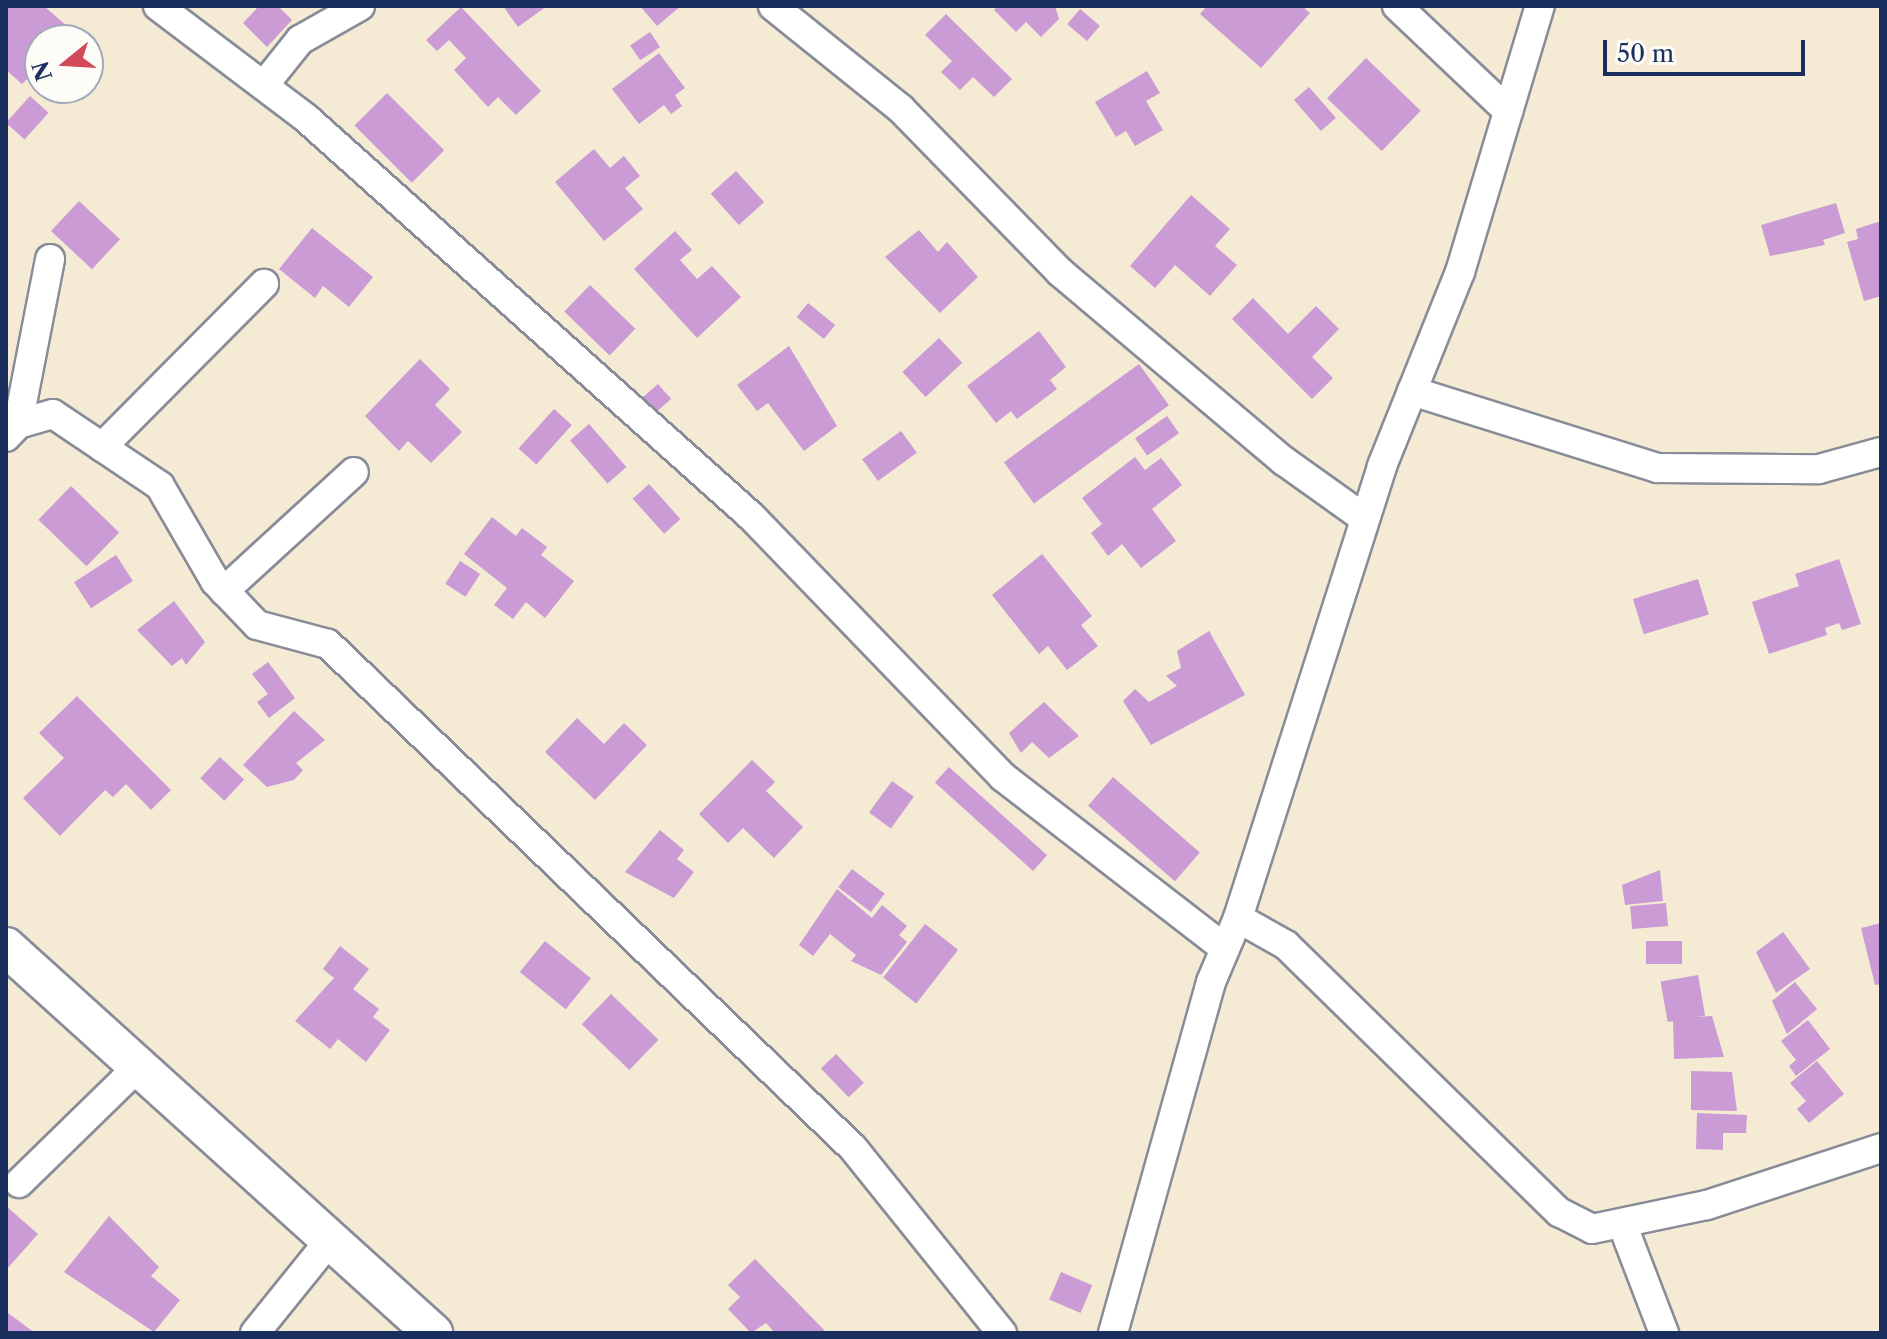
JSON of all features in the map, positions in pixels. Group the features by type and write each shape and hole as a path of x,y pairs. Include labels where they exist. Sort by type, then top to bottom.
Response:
{"street":[{"path":"158,6 264,85 752,517 1003,777 1224,948"},
{"path":"264,85 300,40 360,6"},
{"path":"773,6 901,109 1060,272 1229,417 1364,518"},
{"path":"1397,6 1508,111"},
{"path":"1113,1333 1224,948 1238,918 1364,518 1460,272 1540,6"},
{"path":"12,430 50,259"},
{"path":"102,447 264,284"},
{"path":"1412,391 1657,468 1819,469 1881,452"},
{"path":"12,430 53,414 160,486 224,591 257,625 328,644 853,1148 1002,1333"},
{"path":"224,591 354,472"},
{"path":"1238,918 1286,945 1559,1212 1592,1229 1623,1226 1881,1148"},
{"path":"6,947 433,1333"},
{"path":"19,1183 138,1067"},
{"path":"1623,1226 1664,1333"},
{"path":"255,1333 330,1240"}],"building":[{"path":"6,6 44,6 64,24 24,24 24,82 22,84 6,70"},
{"path":"259,6 278,6 292,20 267,47 243,23"},
{"path":"503,6 547,6 518,27"},
{"path":"640,6 681,6 657,26"},
{"path":"998,6 1055,6 1059,19 1041,37 1026,22 1016,32 994,10"},
{"path":"1207,6 1302,6 1310,13 1261,68 1200,14"},
{"path":"461,7 541,91 516,115 498,97 488,107 454,70 466,58 449,40 437,51 426,40"},
{"path":"1080,9 1100,26 1087,41 1067,24"},
{"path":"946,14 1012,79 994,97 973,77 960,90 941,72 952,61 925,35"},
{"path":"650,32 660,47 640,60 630,45"},
{"path":"659,53 685,88 675,95 682,106 671,114 664,105 639,124 612,89"},
{"path":"1366,58 1421,111 1382,151 1327,98"},
{"path":"1147,71 1160,93 1146,101 1163,130 1135,146 1126,131 1116,137 1095,102"},
{"path":"1309,87 1336,118 1321,131 1294,100"},
{"path":"387,93 444,150 412,183 354,126"},
{"path":"24,103 39,104 49,113 24,139 6,123"},
{"path":"594,149 610,168 624,156 640,176 625,188 643,209 604,241 555,182"},
{"path":"736,171 764,202 739,225 711,194"},
{"path":"1191,195 1230,229 1215,246 1237,265 1210,296 1175,265 1155,288 1130,266"},
{"path":"79,201 120,239 92,269 51,231"},
{"path":"1836,203 1845,233 1823,240 1825,245 1770,256 1761,225"},
{"path":"1881,221 1881,296 1864,301 1847,242 1858,239 1856,229"},
{"path":"312,228 373,277 349,307 323,286 315,298 279,269"},
{"path":"919,230 938,252 947,242 978,277 940,313 885,257"},
{"path":"675,231 692,250 680,260 697,279 712,266 741,297 697,338 634,269"},
{"path":"590,285 635,329 610,355 564,312"},
{"path":"1253,298 1288,334 1316,306 1339,329 1312,357 1333,378 1312,399 1232,319"},
{"path":"808,303 835,325 824,339 797,317"},
{"path":"1039,331 1066,367 1050,380 1057,389 1017,419 1011,411 996,423 967,386"},
{"path":"939,338 962,363 926,397 902,372"},
{"path":"789,346 837,426 804,451 768,403 757,411 737,385"},
{"path":"420,359 450,389 435,405 462,432 431,463 408,441 399,451 365,416"},
{"path":"1139,364 1169,405 1034,503 1004,462"},
{"path":"658,384 671,399 652,415 639,400"},
{"path":"554,409 572,425 536,464 519,448"},
{"path":"1167,416 1179,433 1147,456 1135,438"},
{"path":"589,424 626,467 608,483 570,440"},
{"path":"901,431 917,453 878,481 862,459"},
{"path":"1135,457 1145,470 1161,458 1182,485 1152,509 1176,541 1141,568 1122,544 1108,556 1091,533 1102,524 1082,498"},
{"path":"649,484 680,519 664,534 633,499"},
{"path":"71,486 119,533 87,566 38,520"},
{"path":"492,517 516,536 522,528 547,547 541,555 574,581 545,618 526,602 513,619 494,605 507,588 464,554"},
{"path":"1042,554 1092,616 1081,625 1098,646 1067,670 1048,646 1039,654 992,595"},
{"path":"116,555 133,581 91,608 74,582"},
{"path":"1839,559 1861,624 1842,630 1839,623 1825,628 1827,635 1769,654 1752,602 1799,586 1795,574"},
{"path":"460,561 480,574 465,597 445,584"},
{"path":"1698,579 1709,614 1644,634 1633,599"},
{"path":"174,601 205,642 186,665 182,658 172,666 137,630"},
{"path":"1209,631 1245,695 1151,745 1123,701 1135,689 1149,702 1177,686 1166,676 1181,668 1177,651"},
{"path":"268,662 295,698 269,718 257,702 268,694 252,674"},
{"path":"77,696 171,790 151,810 126,784 113,797 105,790 60,836 23,798 64,758 39,733"},
{"path":"1044,702 1079,736 1049,758 1032,742 1021,753 1009,733"},
{"path":"294,711 325,740 296,763 303,770 294,780 267,787 243,765"},
{"path":"577,718 604,744 624,723 647,745 595,800 545,752"},
{"path":"220,757 244,780 224,801 200,778"},
{"path":"752,760 775,782 766,791 803,827 774,858 743,828 728,843 699,814"},
{"path":"949,767 1047,855 1033,871 935,783"},
{"path":"1113,777 1200,852 1175,881 1088,806"},
{"path":"892,781 914,797 891,828 869,813"},
{"path":"660,830 684,850 677,859 694,872 674,898 625,872"},
{"path":"852,869 885,894 871,912 838,887"},
{"path":"1660,870 1663,901 1625,905 1622,885"},
{"path":"837,889 872,918 882,905 907,926 899,935 907,942 881,975 851,961 856,955 830,934 813,956 799,945"},
{"path":"1666,903 1668,926 1632,929 1630,906"},
{"path":"1881,923 1881,984 1875,985 1861,928"},
{"path":"925,924 958,950 916,1003 883,978"},
{"path":"1783,932 1810,969 1776,993 1756,952"},
{"path":"545,941 591,978 566,1009 520,972"},
{"path":"1646,941 1682,941 1682,964 1646,964"},
{"path":"340,946 369,969 353,989 379,1009 373,1017 390,1030 366,1062 338,1039 330,1049 295,1021 334,978 323,969"},
{"path":"1698,975 1705,1015 1668,1022 1661,982"},
{"path":"1795,982 1817,1009 1787,1034 1772,1001"},
{"path":"611,994 658,1040 629,1070 582,1024"},
{"path":"1712,1016 1724,1057 1674,1059 1673,1018"},
{"path":"1808,1020 1830,1049 1796,1076 1789,1066 1796,1060 1781,1041"},
{"path":"836,1054 864,1083 849,1097 821,1069"},
{"path":"1817,1061 1844,1094 1809,1123 1797,1109 1806,1101 1790,1083"},
{"path":"1691,1071 1732,1072 1737,1111 1691,1110"},
{"path":"1697,1113 1747,1115 1746,1133 1723,1133 1723,1150 1696,1149"},
{"path":"6,1206 38,1234 6,1270"},
{"path":"109,1216 159,1267 151,1276 180,1300 154,1332 64,1272"},
{"path":"755,1259 827,1333 775,1333 766,1323 751,1333 728,1309 740,1297 728,1285"},
{"path":"1061,1272 1092,1285 1081,1313 1049,1300"},
{"path":"8,1313 35,1333 6,1333"}]}
